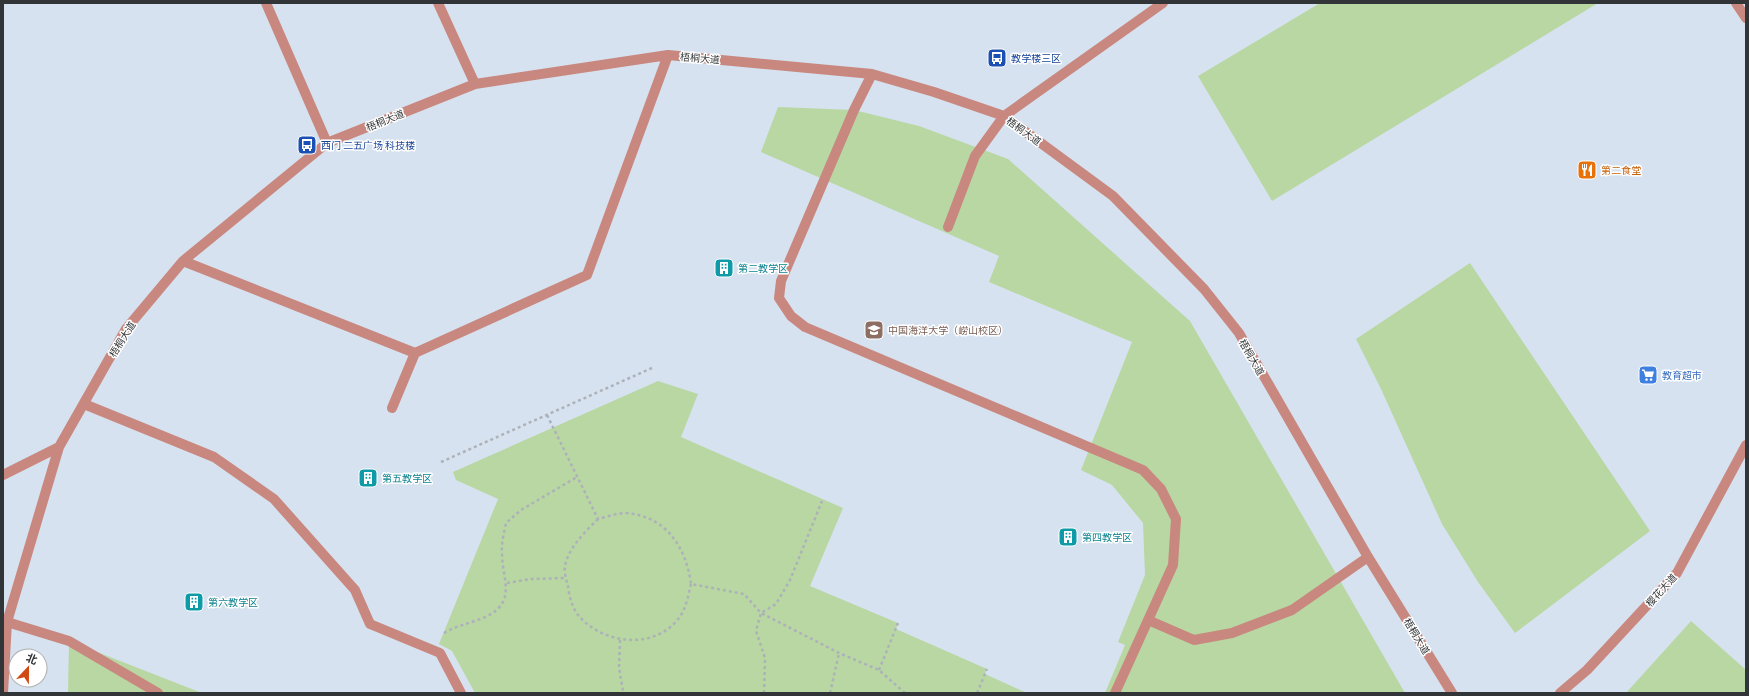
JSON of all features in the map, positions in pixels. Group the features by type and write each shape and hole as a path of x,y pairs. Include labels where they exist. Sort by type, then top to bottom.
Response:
{"lane":[{"path":"266,3 327,143"},
{"path":"438,3 476,84"},
{"path":"948,227 975,156 1004,116 1163,3"},
{"path":"1736,3 1746,18"},
{"path":"392,408 414,353 587,275 668,55"},
{"name":"梧桐大道","path":"3,693 7,622 59,448 126,329 183,261 327,143 476,84 668,55 872,74 934,92 1004,116 1113,196 1204,289 1238,334 1368,557 1452,693"},
{"path":"872,74 854,110 781,281 779,298 791,316 805,328 1143,470 1161,489 1176,519 1173,565 1115,693"},
{"path":"183,261 414,353"},
{"path":"84,404 214,457 274,500 355,590 370,624 440,653 461,693"},
{"name":"樱花大道","path":"1560,693 1587,670 1677,573 1746,445"},
{"path":"3,475 59,448"},
{"path":"1148,620 1194,640 1232,633 1292,610 1368,557"},
{"path":"7,622 69,641 158,693"}],"path":[{"path":"441,462 652,368"},
{"path":"546,415 598,519"},
{"path":"435,651 443,633 488,616 500,606 506,594 507,583 502,553 506,523 521,510 577,477"},
{"path":"764,693 765,658 756,631 761,613 776,604 790,580 822,501"},
{"path":"625,513 654,520 671,534 682,551 689,572 691,584 686,605 679,618 663,632 644,640 620,640 595,630 577,614 570,597 565,566 572,549 583,534 598,519 625,513"},
{"path":"507,583 531,579 566,578"},
{"path":"691,584 744,594 761,613 839,653 879,670 905,693"},
{"path":"879,670 898,623"},
{"path":"620,640 619,668 624,692"},
{"path":"830,693 839,653"},
{"path":"978,693 987,669"}],"shaded area":[{"name":"中国海洋大学（崂山校区）","path":"3,3 1746,3 1746,693 3,693"}],"green space":[{"path":"1320,3 1598,3 1272,201 1198,76"},
{"path":"778,107 854,110 919,126 1008,159 1190,321 1405,693 1105,693 1125,645 1118,642 1145,575 1143,523 1112,485 1081,470 1132,342 989,282 999,256 761,152"},
{"path":"1470,263 1650,531 1515,633 1478,582 1442,524 1381,389 1356,339"},
{"path":"658,381 698,394 681,437 843,508 810,586 898,623 896,629 987,669 985,674 1027,693 475,693 452,651 439,644 498,499 456,480 453,472"},
{"path":"1691,621 1746,670 1746,693 1626,693"},
{"path":"69,641 202,693 68,693"}],"place":[{"name":"教学楼三区","path":"997,58"},
{"name":"西门 二五广场 科技楼","path":"307,145"},
{"name":"第二食堂","path":"1587,170"},
{"name":"第二教学区","path":"724,268"},
{"name":"中国海洋大学（崂山校区）","path":"874,330"},
{"name":"教育超市","path":"1648,375"},
{"name":"第五教学区","path":"368,478"},
{"name":"第四教学区","path":"1068,537"},
{"name":"第六教学区","path":"194,602"}]}
